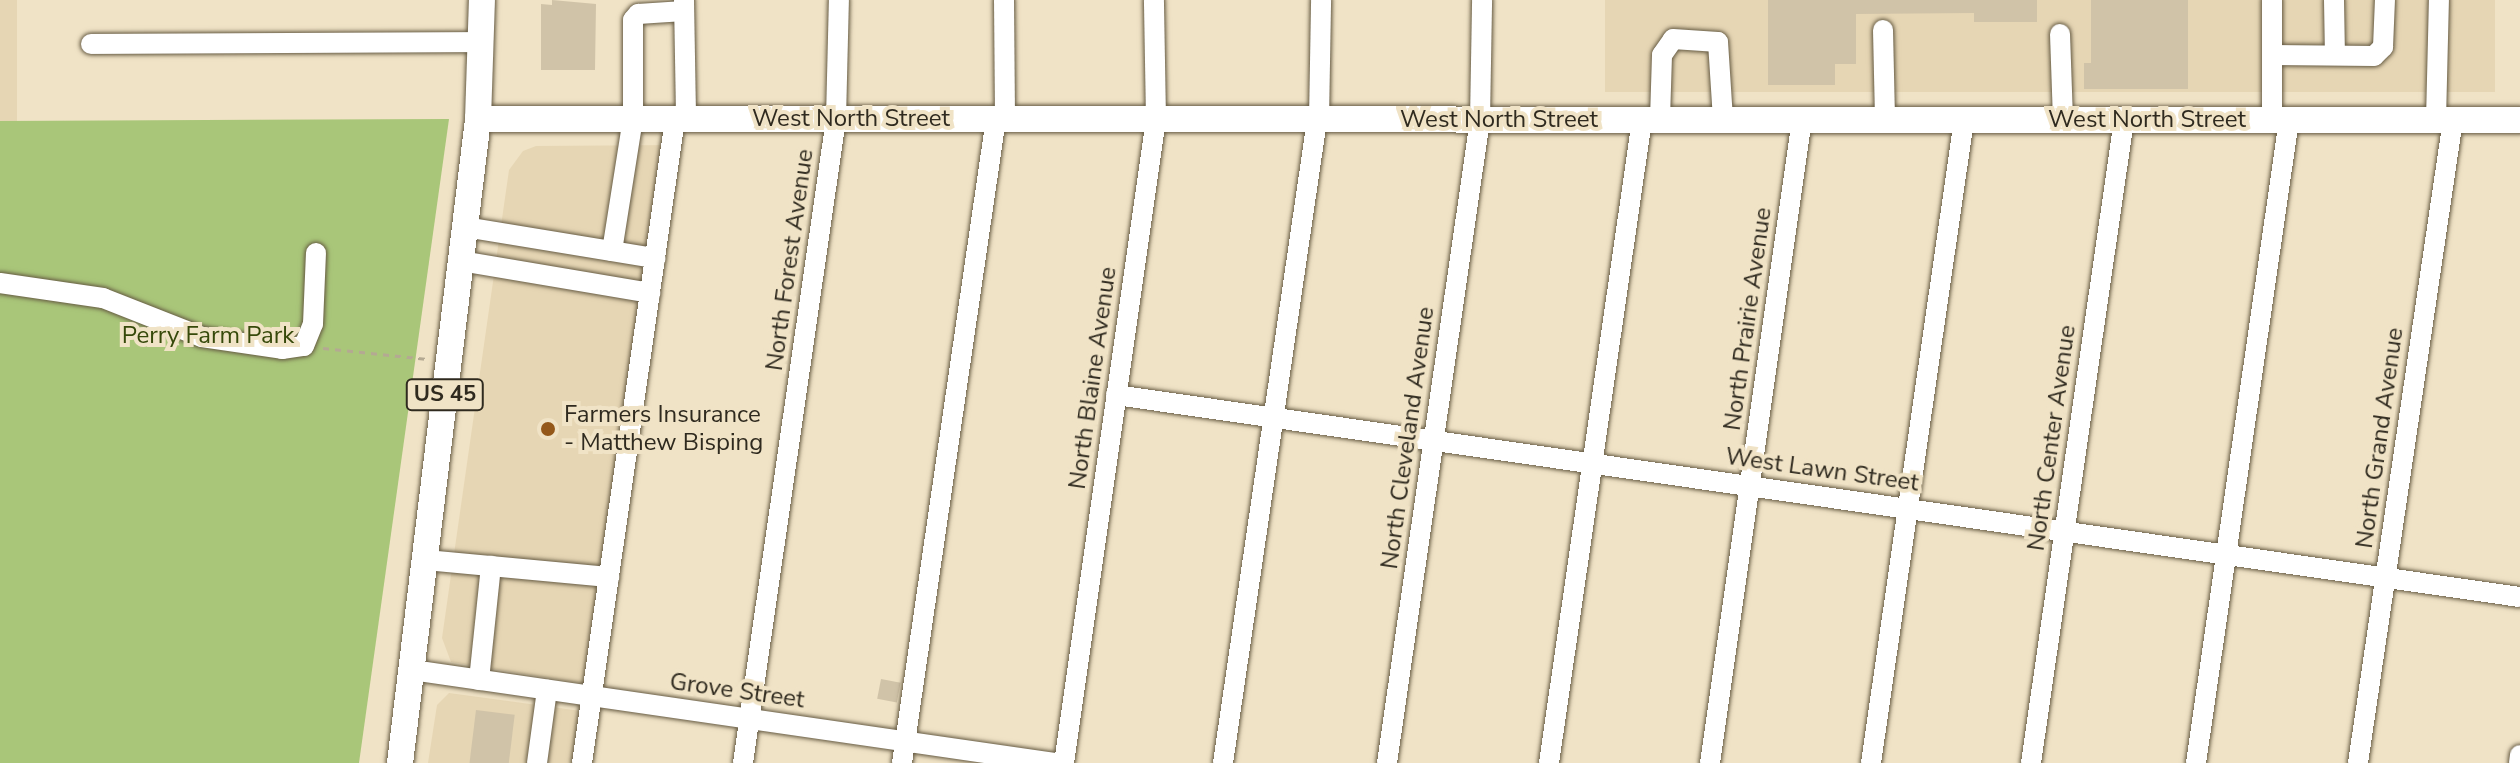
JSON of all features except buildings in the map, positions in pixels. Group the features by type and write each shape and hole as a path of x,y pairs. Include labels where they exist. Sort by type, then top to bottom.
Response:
{"main road":[{"name":"US 45","path":"400,763 478,119 483,42 482,0"},
{"name":"West North Street","path":"478,119 2520,120"}],"street":[{"name":"North Forest Avenue","path":"743,763 836,119 839,0"},
{"path":"902,763 1001,119 1004,0"},
{"name":"North Blaine Avenue","path":"1064,763 1156,119 1154,0"},
{"path":"1223,763 1318,120 1321,0"},
{"name":"North Cleveland Avenue","path":"1387,763 1480,120 1482,0"},
{"path":"2196,763 2226,555 2280,120 2272,55 2272,0"},
{"path":"2334,0 2335,55"},
{"path":"2272,55 2374,56 2383,47 2385,0"},
{"name":"North Grand Avenue","path":"2358,763 2386,578 2445,120 2439,0"},
{"path":"582,763 655,258 680,119 684,6 638,14 633,20 633,119 612,251"},
{"path":"1883,30 1885,119"},
{"path":"2060,34 2063,120"},
{"path":"1549,763 1592,463 1662,55 1673,39 1718,42 1723,119"},
{"path":"91,44 483,42"},
{"name":"North Prairie Avenue","path":"1710,763 1802,119"},
{"path":"1871,763 1964,120"},
{"name":"North Center Avenue","path":"2031,763 2124,120"},
{"path":"465,227 655,258"},
{"path":"0,283 103,298 158,324 244,347 304,346 313,324 316,253"},
{"path":"461,261 650,293"},
{"name":"West Lawn Street","path":"1116,395 2520,597"},
{"path":"425,560 609,577"},
{"path":"479,680 491,566"},
{"name":"Grove Street","path":"412,670 1054,763"},
{"path":"537,763 547,690"},
{"path":"2519,763 2520,755"}],"path":[{"path":"304,346 449,361"}],"shaded area":[{"path":"0,0 17,0 17,130 0,130"},
{"path":"1605,0 2495,0 2495,92 1605,92"},
{"path":"677,145 599,686 451,662 442,638 509,170 523,151 536,146"},
{"path":"449,693 595,713 588,763 428,763 437,705"}],"green space":[{"name":"Perry Farm Park","path":"449,119 359,763 0,763 0,121"}],"place":[{"name":"Farmers Insurance - Matthew Bisping","path":"548,429"}]}
